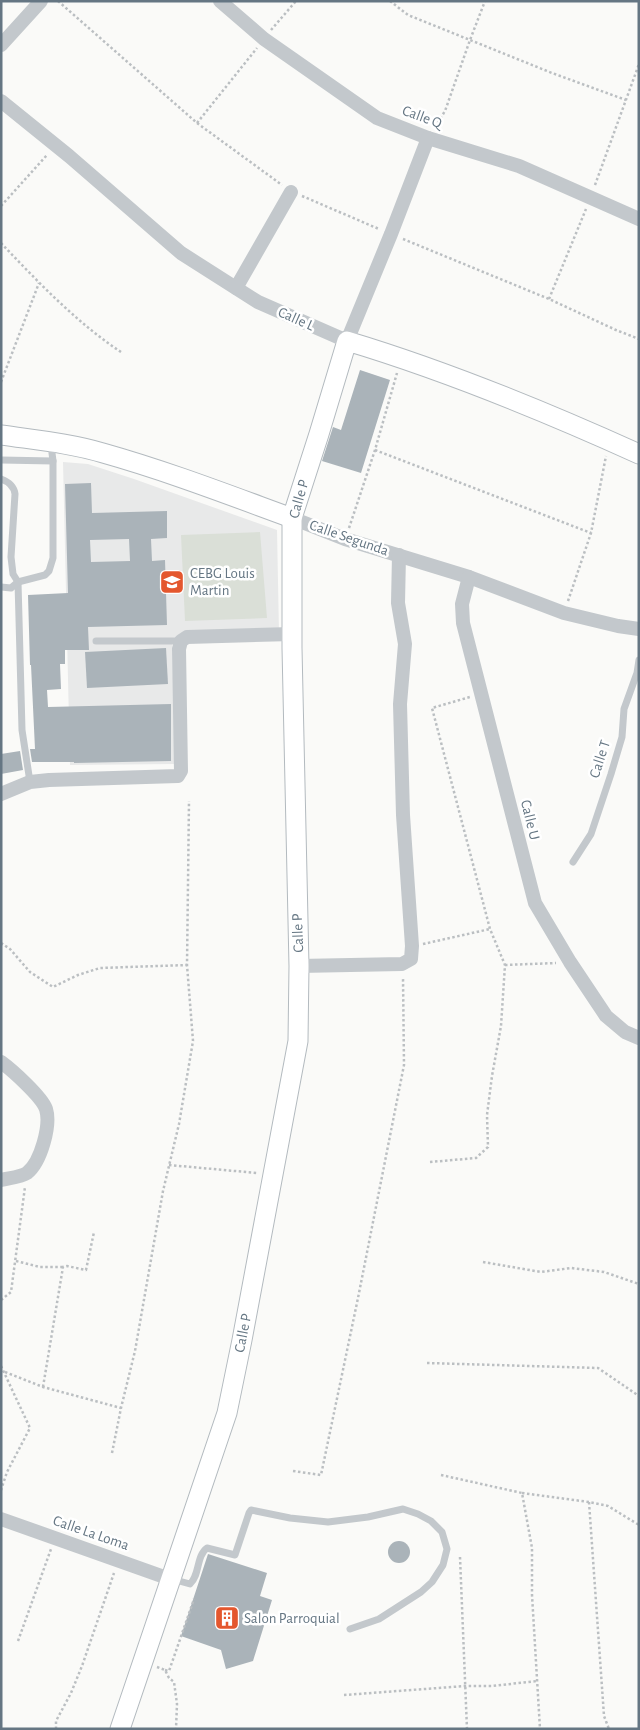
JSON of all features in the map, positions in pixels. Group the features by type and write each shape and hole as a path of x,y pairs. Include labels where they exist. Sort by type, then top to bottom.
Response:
{"street":[{"path":"1,45 41,1"},
{"name":"Calle Q","path":"220,1 264,39 377,118 428,138 519,166 639,219"},
{"name":"Calle L","path":"1,101 181,253 258,302 347,341 402,357 504,397 639,454"},
{"name":"Calle P","path":"120,1729 227,1413 298,1041 299,966 292,634 292,518 320,434 347,341 428,138"},
{"path":"236,288 291,192"},
{"name":"Calle Segunda","path":"1,435 59,443 102,452 199,484 345,539 470,577 564,613 639,629"},
{"path":"299,966 402,964 411,959 412,946 403,805 400,704 405,644 398,603 398,555"},
{"name":"Calle U","path":"470,577 462,604 462,614 532,896 570,962 606,1016 625,1032 639,1038"},
{"path":"1,794 30,782 48,780 178,776 181,771 178,649 181,641 187,637 292,634"},
{"path":"1,1062 19,1075 46,1107 48,1124 45,1139 35,1163 26,1174 1,1180"},
{"name":"Calle La Loma","path":"1,1520 170,1579"}],"lane":[{"path":"1,587 11,588 18,582 45,575 52,564 54,461 52,453"},
{"path":"1,460 54,461"},
{"path":"1,479 11,484 15,489 11,558 13,574 18,582 22,730 30,782"},
{"path":"96,641 181,641"},
{"name":"Calle T","path":"574,862 591,834 600,802 611,774 622,737 624,709 637,673 639,660"},
{"path":"170,1579 190,1584 195,1579 203,1552 207,1548 235,1555 251,1510 290,1518 328,1522 368,1517 404,1509 431,1521 442,1532 447,1549 443,1565 432,1582 421,1592 378,1619 350,1629"}],"path":[{"path":"58,1 197,123 291,192 549,299 639,339"},
{"path":"197,123 296,1"},
{"path":"390,1 408,15 552,73 626,100"},
{"path":"428,138 445,110 485,1"},
{"path":"549,299 590,198 639,64"},
{"path":"1,206 55,145"},
{"path":"1,243 39,283 107,343 121,352"},
{"path":"1,382 39,283"},
{"path":"345,539 375,450 402,357"},
{"path":"564,613 591,533 609,440"},
{"path":"375,450 591,533"},
{"path":"430,1162 476,1158 488,1147 487,1115 501,1026 505,965 490,929 432,708 481,693"},
{"path":"112,1453 135,1351 163,1190 179,1124 193,1041 188,965 188,801"},
{"path":"412,946 490,929"},
{"path":"1,943 10,949 30,972 53,987 78,975 100,968 188,965"},
{"path":"505,965 570,962"},
{"path":"294,1471 320,1475 330,1430 404,1065 402,964"},
{"path":"169,1165 272,1175"},
{"path":"1,1300 11,1292 26,1174"},
{"path":"16,1260 40,1267 67,1266 86,1270 94,1232"},
{"path":"483,1262 541,1272 571,1268 604,1272 639,1284"},
{"path":"43,1387 63,1267"},
{"path":"427,1363 598,1368 639,1396"},
{"path":"1,1366 30,1428 7,1472 1,1490"},
{"path":"5,1372 43,1387 121,1408"},
{"path":"441,1475 522,1493 608,1506 639,1525"},
{"path":"522,1493 532,1548 532,1594 540,1729"},
{"path":"589,1502 604,1716 609,1729"},
{"path":"18,1641 55,1538"},
{"path":"460,1557 467,1729"},
{"path":"56,1729 56,1721 71,1693 82,1666 118,1560"},
{"path":"152,1666 169,1671 194,1599"},
{"path":"165,1670 169,1678 174,1682 177,1704 176,1729"},
{"path":"344,1695 465,1686 492,1686 536,1681"}],"shaded area":[{"name":"CEBG Louis Martin","path":"63,462 88,464 277,530 279,633 172,638 175,764 70,765"},
{"path":"260,532 267,618 185,621 181,535"}],"building":[{"path":"360,370 390,380 361,473 322,461 333,427 341,430"},
{"path":"91,483 92,513 167,511 167,538 151,539 152,561 165,560 167,625 88,627 89,650 65,650 65,664 60,664 61,689 47,690 48,707 171,704 171,761 32,762 30,749 35,749 28,595 68,593 65,484","holes":["129,539 130,561 91,562 90,540"]},
{"path":"166,648 168,684 87,688 85,652"},
{"path":"20,751 23,770 1,774 1,754"},
{"path":"399,1541 407,1544 410,1552 407,1560 399,1563 391,1560 388,1552 391,1544"},
{"name":"Salon Parroquial","path":"208,1554 267,1573 260,1596 272,1600 253,1661 226,1669 221,1650 181,1636"}],"place":[{"name":"CEBG Louis Martin","path":"172,582"},
{"name":"Salon Parroquial","path":"227,1618"}]}
